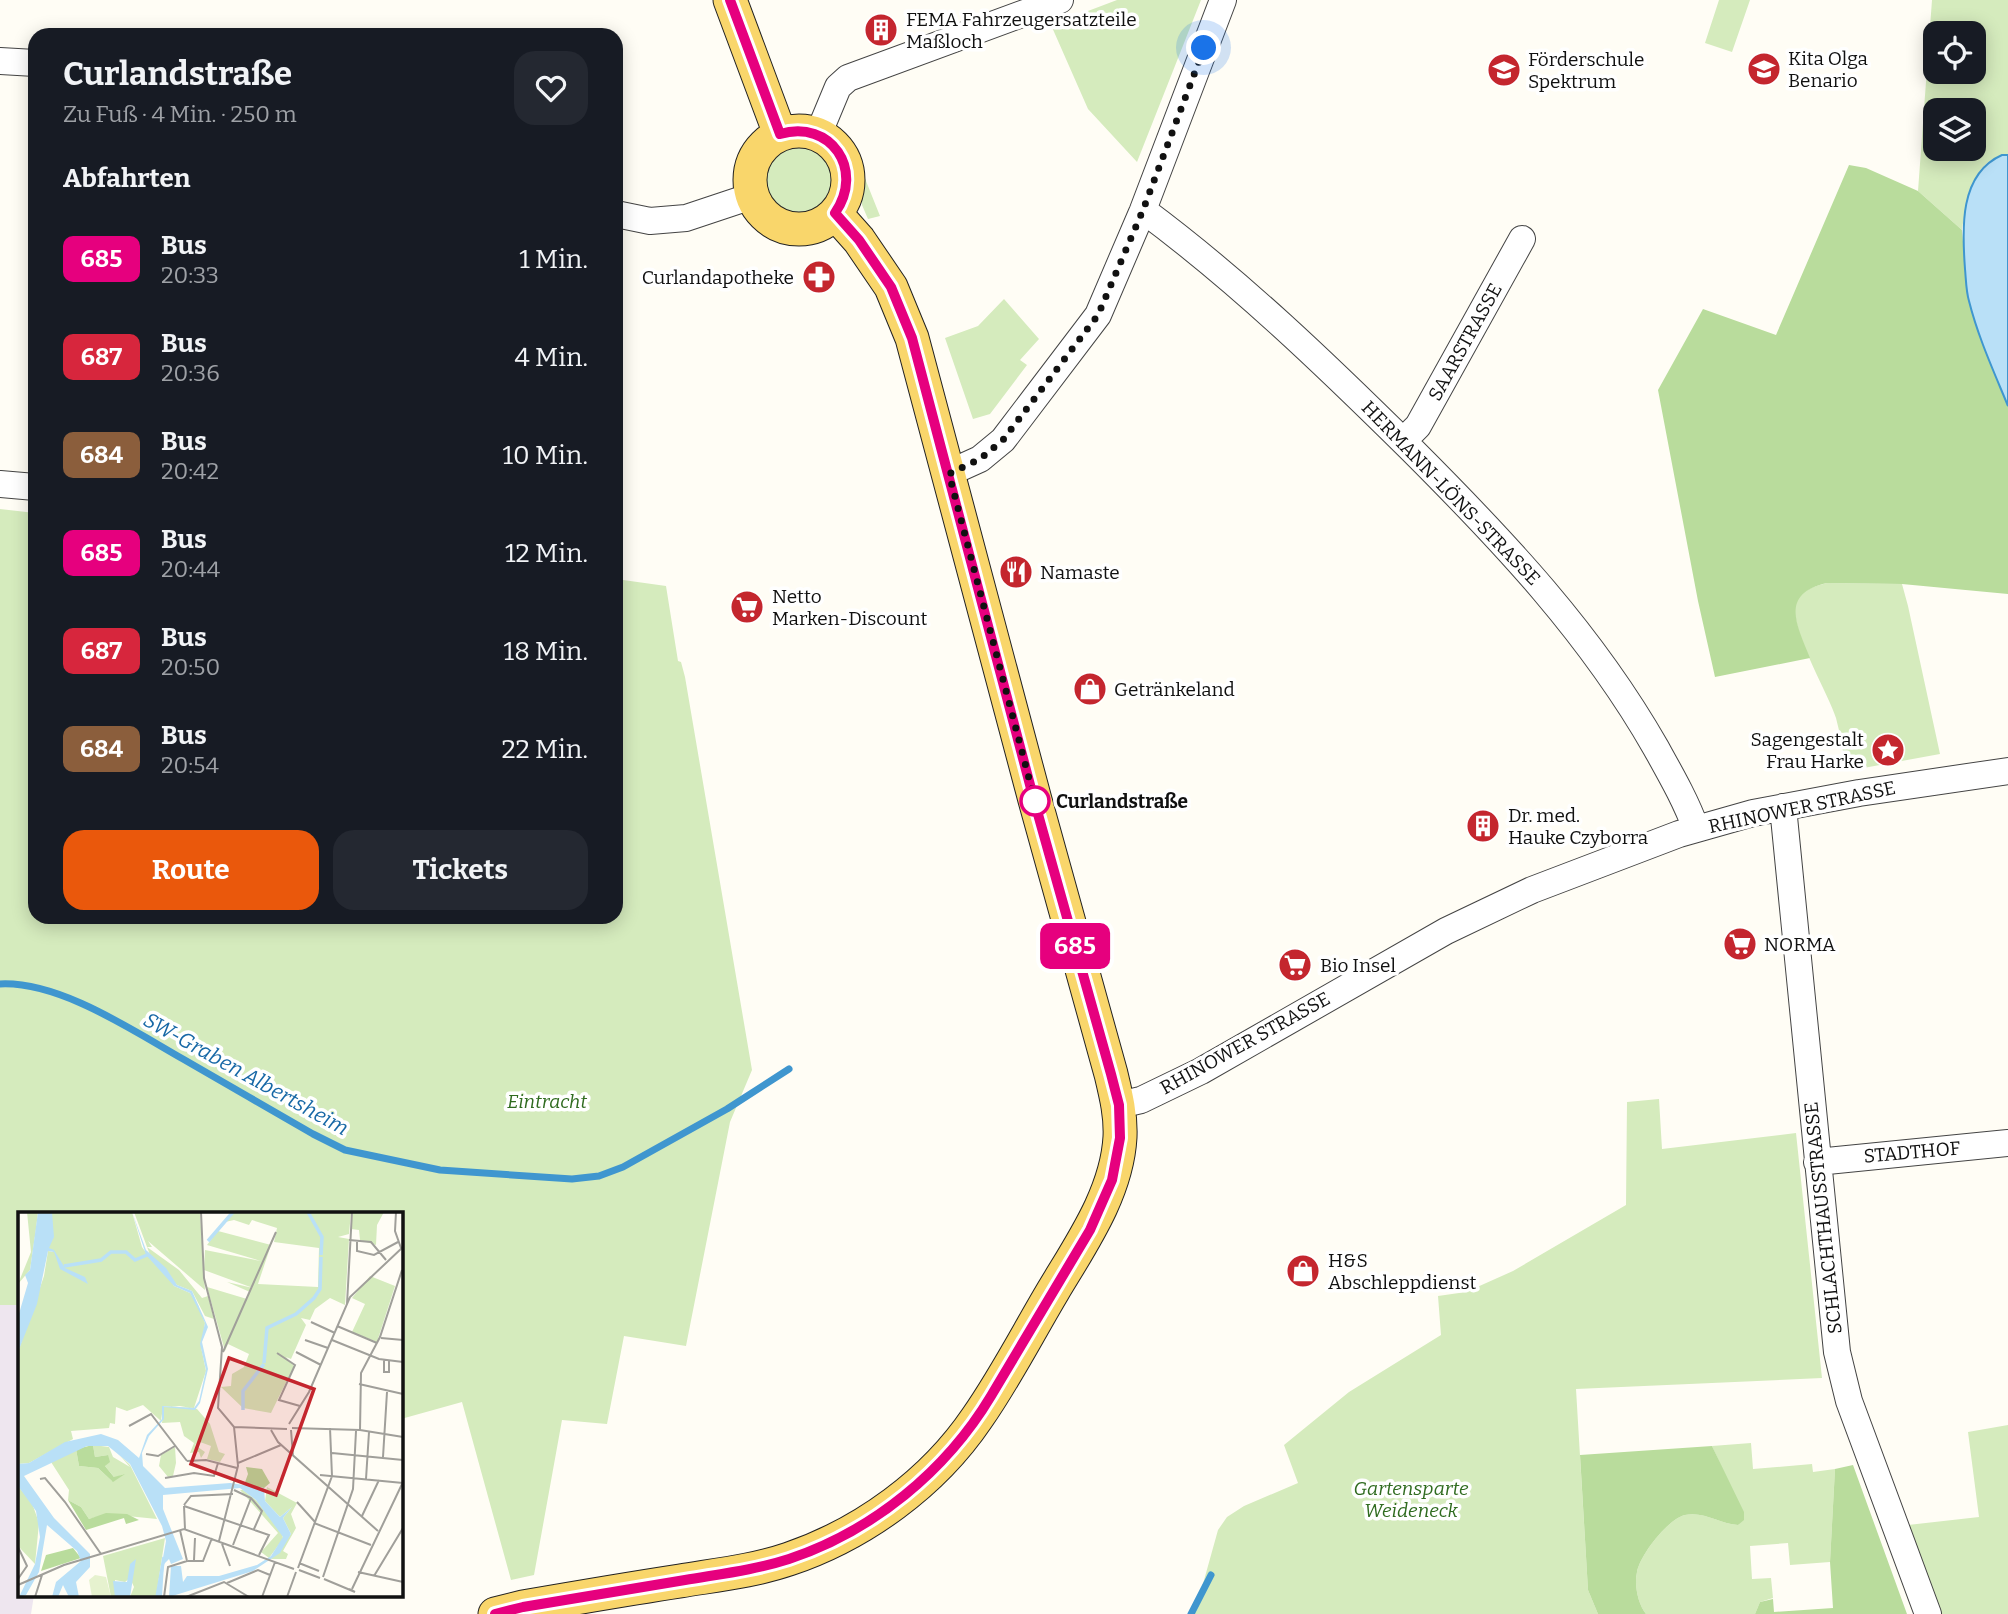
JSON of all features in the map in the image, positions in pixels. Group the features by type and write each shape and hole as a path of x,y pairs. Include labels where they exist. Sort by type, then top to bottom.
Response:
{"main road":[{"path":"730,0 780,134"},
{"path":"802,131 818,135 833,145 844,160 847,188 835,213 819,225 789,228 763,214 752,196 750,178 754,160 765,144 780,134 802,131"},
{"path":"495,1614 751,1569 789,1559 823,1546 862,1525 908,1494 977,1419 1090,1230 1112,1180 1120,1138 1119,1105 1034,800 912,338 891,287 859,240 835,213"}],"street":[{"path":"818,135 838,87 848,78 1060,0"},
{"path":"949,474 980,459 1003,440 1098,315 1143,210 1223,0"},
{"path":"0,61 28,63"},
{"path":"623,215 650,221 686,218 752,196"},
{"name":"HERMANN-LÖNS-STRASSE","path":"1143,210 1238,285 1328,368 1482,521 1562,609 1647,732 1682,796 1696,829"},
{"name":"SAARSTRASSE","path":"1403,441 1418,426 1522,239"},
{"path":"0,484 28,486"},
{"name":"RHINOWER STRASSE","path":"1119,1105 1140,1100 1201,1071 1458,925 1532,890 1696,829 1783,807 2008,771"},
{"name":"SCHLACHTHAUSSTRASSE","path":"1783,807 1816,1162 1837,1352 1842,1377 1928,1614"},
{"name":"STADTHOF","path":"1816,1162 2008,1143"}],"shaded area":[{"path":"0,1305 18,1305 18,1596 34,1596 31,1614 0,1614"}],"green space":[{"path":"1117,0 1201,0 1137,162 1088,109 1051,25"},
{"path":"1719,0 1750,0 1732,52 1705,43"},
{"path":"1932,0 2008,0 2008,155 1996,158 1979,172 1969,195 1962,230 1918,191 1923,123 1923,161 1986,161 1986,98 1925,98 1926,84 1986,84 1986,21 1930,21"},
{"path":"792,146 806,146 818,151 827,160 832,179 830,192 823,203 806,212 792,212 780,207 771,198 766,186 766,172 771,160 780,151"},
{"path":"1849,165 1866,168 1918,191 1962,230 1968,299 2008,406 2008,594 1902,584 1827,583 1812,588 1802,595 1797,603 1797,623 1810,658 1715,677 1658,390 1703,309 1776,335"},
{"path":"862,171 880,216 868,219 862,205"},
{"path":"1004,299 1039,339 1020,360 1027,365 990,414 973,419 945,338 978,326"},
{"name":"Eintracht","path":"0,509 28,512 28,924 623,924 623,580 666,586 678,661 681,662 685,677 752,1070 730,1122 686,1346 624,1336 607,1424 562,1420 534,1575 511,1580 462,1402 402,1419 402,1212 18,1212 18,1305 0,1305"},
{"path":"1827,583 1902,584 1940,754 1847,771 1836,718 1803,643 1795,613 1796,602 1801,594"},
{"name":"Gartensparte Weideneck","path":"1659,1099 1662,1149 1796,1133 1822,1378 1576,1389 1588,1590 1598,1614 1189,1614 1201,1591 1218,1530 1227,1517 1244,1506 1298,1483 1284,1445 1349,1392 1441,1335 1438,1296 1466,1292 1513,1271 1626,1205 1627,1102"},
{"path":"2008,1425 2008,1614 1939,1614 1908,1525 1979,1517 1968,1432"},
{"path":"1751,1443 1753,1469 1812,1464 1813,1472 1835,1469 1830,1562 1790,1565 1788,1543 1750,1546 1752,1579 1771,1578 1773,1598 1760,1602 1755,1614 1646,1614 1636,1588 1637,1572 1643,1556 1663,1530 1685,1515 1705,1516 1738,1525 1744,1516 1712,1446"},
{"path":"1712,1446 1744,1512 1744,1520 1738,1525 1692,1514 1678,1518 1656,1539 1639,1565 1636,1588 1646,1614 1598,1614 1588,1590 1580,1455"},
{"path":"1853,1465 1907,1614 1755,1614 1760,1602 1773,1599 1774,1612 1833,1608 1830,1562 1835,1469"}],"water":[{"path":"2002,155 2008,155 2008,406 1969,301 1963,237 1966,204 1971,189 1988,164"}],"waterway":[{"name":"SW-Graben Albertsheim","path":"0,984 46,990 94,1010 345,1150 440,1170 572,1179 599,1176 623,1167 727,1109 789,1069"},
{"path":"1191,1614 1211,1575"}],"bus line":[{"name":"685","path":"495,1614 751,1569 789,1559 823,1546 862,1525 908,1494 977,1419 1090,1230 1112,1180 1120,1138 1119,1105 1111,1074 1034,800 912,338 891,287 859,240 835,213 847,188 844,160 833,145 818,135 802,131 780,134 730,0"}],"place":[{"name":"FEMA Fahrzeugersatzteile Maßloch","path":"881,30"},
{"name":"Kita Olga Benario","path":"1764,69"},
{"name":"Förderschule Spektrum","path":"1504,70"},
{"name":"Curlandapotheke","path":"819,277"},
{"name":"Namaste","path":"1016,572"},
{"name":"Netto Marken-Discount","path":"747,607"},
{"name":"Getränkeland","path":"1090,689"},
{"name":"Sagengestalt Frau Harke","path":"1888,750"},
{"name":"Curlandstraße","path":"1035,801"},
{"name":"Dr. med. Hauke Czyborra","path":"1483,826"},
{"name":"NORMA","path":"1740,944"},
{"name":"Bio Insel","path":"1295,965"},
{"name":"H&S Abschleppdienst","path":"1303,1271"}],"route":[{"path":"1035,801 949,474 980,459 1003,440 1098,315 1143,210 1204,48"}]}
